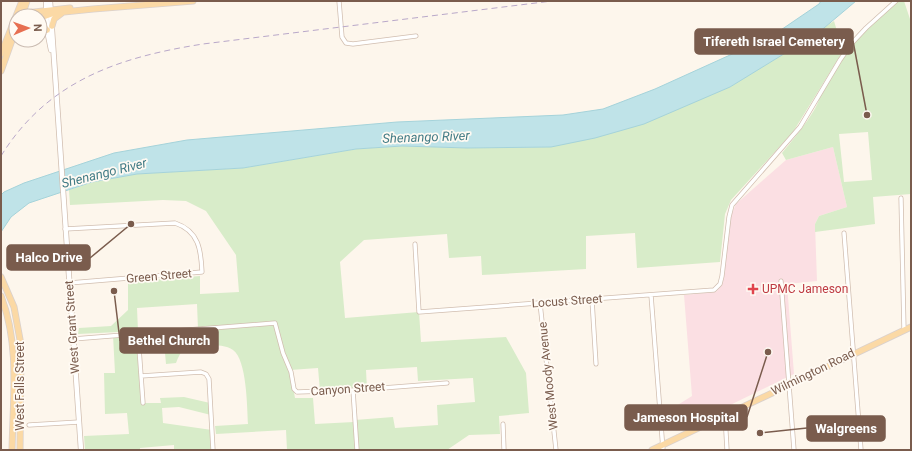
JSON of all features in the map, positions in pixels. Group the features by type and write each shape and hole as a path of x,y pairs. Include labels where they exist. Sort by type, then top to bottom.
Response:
{"main road":[{"path":"49,12 93,9 134,3 193,1"},
{"path":"49,12 93,9"},
{"path":"50,28 57,16 64,12"},
{"path":"1,54 8,39"},
{"path":"6,60 10,48"},
{"path":"1,71 12,48"},
{"name":"West Falls Street","path":"1,277 14,307 21,345 20,450"},
{"name":"West Falls Street","path":"1,296 9,319 13,341 12,450"},
{"name":"Wilmington Road","path":"652,450 663,447 725,414 911,326"}],"street":[{"name":"West Grant Street","path":"46,1 49,12"},
{"name":"West Grant Street","path":"50,1 50,28 54,60 81,450"},
{"path":"339,1 342,37 346,43 354,44 416,36"},
{"name":"Locust Street","path":"415,244 419,312 715,290 720,284 722,276 729,217 732,205 800,127 852,43 896,1"},
{"path":"901,198 904,330"},
{"name":"Green Street","path":"65,229 175,223 186,228 197,240 201,252 202,272 69,283"},
{"path":"844,233 861,450"},
{"path":"781,281 794,450"},
{"path":"651,295 663,447"},
{"path":"592,300 596,364"},
{"name":"West Moody Avenue","path":"540,303 556,450"},
{"name":"Canyon Street","path":"138,334 275,323 295,390 299,392 353,390 447,383"},
{"path":"73,339 138,334 143,403"},
{"path":"141,376 201,372 206,374 209,379 213,450"},
{"path":"353,390 357,450"},
{"path":"725,414 728,450"},
{"path":"29,425 79,422"},
{"path":"503,424 504,450"}],"shaded area":[{"name":"UPMC Jameson","path":"833,147 847,207 819,216 815,224 817,281 787,284 794,374 681,429 676,406 692,396 684,295 716,292 721,286 730,218 736,204 786,160"}],"green space":[{"path":"896,1 904,1 911,22 911,194 873,197 875,224 815,232 815,224 819,216 847,207 833,147 786,160 782,153 811,116 819,100 820,94 852,43","holes":["868,132 872,180 844,182 839,134"]},
{"path":"834,21 843,51 793,132 731,200 725,214 720,262 637,268 635,233 586,236 586,269 482,275 481,256 449,258 447,234 364,240 340,262 345,318 419,312 421,342 506,337 526,373 529,413 499,416 500,434 469,435 447,450 287,450 286,430 216,434 215,426 248,424 244,373 238,355 230,348 226,347 217,345 195,345 184,349 176,363 166,364 163,331 198,329 197,304 137,308 138,331 78,334 79,328 111,326 128,310 128,282 200,276 200,294 239,292 236,255 206,211 186,201 163,200 70,205 69,190 93,182 137,174 243,168 356,149 402,146 467,148 551,147 730,87","holes":["417,367 418,381 473,378 475,402 437,405 438,425 395,428 393,417 355,420 354,422 315,424 313,398 295,398 290,370 318,368 320,391 367,389 366,370"]},
{"path":"138,334 143,403 161,403 160,398 184,397 210,403 211,415 179,407 162,408 163,423 212,430 213,450 174,450 174,445 140,448 140,450 85,450 84,436 129,434 127,413 105,414 104,373 115,373 113,335"}],"water":[{"name":"Shenango River","path":"821,1 856,1 818,33 730,87 644,124 595,138 551,147 467,148 402,146 356,149 243,168 137,174 92,182 29,203 11,217 1,232 1,195 4,192 24,183 114,153 187,140 397,122 563,115 603,109 655,89 772,36 819,4"}],"railway":[{"path":"1,156 20,130 41,108 64,91 88,76 143,56 203,44 552,1"}],"place":[{"name":"Tifereth Israel Cemetery","path":"867,115"},
{"name":"Halco Drive","path":"131,224"},
{"name":"UPMC Jameson","path":"753,289"},
{"name":"Bethel Church","path":"114,291"},
{"name":"Jameson Hospital","path":"768,352"},
{"name":"Walgreens","path":"760,433"}]}
